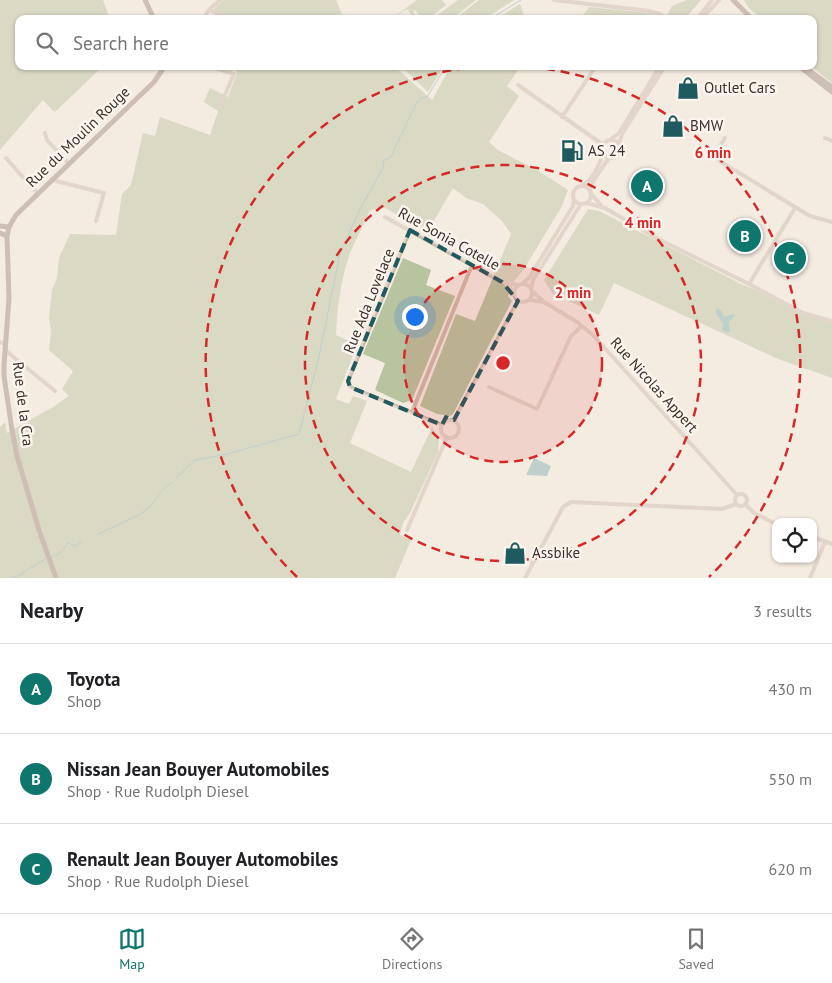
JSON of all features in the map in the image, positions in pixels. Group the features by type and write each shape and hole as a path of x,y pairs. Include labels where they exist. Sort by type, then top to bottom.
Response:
{"street":[{"path":"145,0 152,15"},
{"path":"206,15 220,0"},
{"path":"554,0 649,11 659,15"},
{"path":"700,15 712,0"},
{"path":"705,15 719,0"},
{"path":"733,0 748,13"},
{"path":"740,0 748,13"},
{"path":"209,10 223,15"},
{"name":"Rue du Moulin Rouge","path":"9,228 16,215 154,82 163,70"},
{"path":"220,106 234,74 222,70"},
{"path":"562,117 593,70"},
{"path":"602,144 619,133 658,70"},
{"path":"587,203 593,180 609,158 620,151 619,144 622,134 662,70"},
{"path":"806,70 832,90"},
{"path":"514,292 520,284 530,278 573,206 574,189 590,179 601,161 603,153 602,144 518,86"},
{"path":"45,133 48,140 69,164"},
{"path":"725,138 713,157 795,208 810,216 832,222"},
{"path":"825,138 832,142"},
{"path":"612,139 619,144"},
{"path":"603,153 609,158"},
{"path":"6,158 38,193"},
{"path":"52,179 104,193 96,221"},
{"path":"583,185 605,208"},
{"path":"574,200 580,204 587,203 605,208 658,239 804,313 832,321"},
{"path":"530,300 533,280 580,204"},
{"path":"749,284 795,208"},
{"name":"Rue Sonia Cotelle","path":"385,217 502,282"},
{"path":"0,226 9,228"},
{"name":"Rue de la Cra","path":"9,228 9,298 3,343 5,350 4,376 12,430 38,530 56,578"},
{"name":"Rue Ada Lovelace","path":"410,230 348,381 350,386 412,412"},
{"path":"0,232 8,236"},
{"path":"442,425 412,412 472,265"},
{"path":"502,282 527,284 532,290"},
{"path":"502,282 514,292 518,301"},
{"name":"Rue Nicolas Appert","path":"532,290 544,302 593,335 737,495"},
{"path":"518,301 544,302"},
{"path":"454,420 518,301"},
{"path":"490,387 537,409 572,336 582,326"},
{"path":"5,350 55,390"},
{"path":"446,420 454,420 460,426 460,431 454,437 446,437 441,432 442,425 446,420"},
{"path":"407,530 446,437"},
{"path":"736,504 735,498 737,495 744,495 746,498 745,504"},
{"path":"525,578 532,566 534,556 542,546 566,504 575,501 722,509 736,504 741,506 745,504"},
{"path":"745,504 754,513 772,522"},
{"path":"817,539 832,544"},
{"path":"810,578 825,542"}],"highlighted area":[{"path":"410,230 502,282 518,301 454,420 446,417 442,425 350,387 348,381"}],"green space":[{"path":"0,0 103,0 109,15 15,15 15,70 99,70 56,111 54,112 43,100 0,150"},
{"path":"223,0 336,0 342,15 227,15 213,10"},
{"path":"417,0 442,0 446,5 433,15 419,15 415,10 413,12 415,15 412,15 407,9 396,15"},
{"path":"458,0 476,0 457,15 437,15"},
{"path":"479,0 514,0 490,15 460,15"},
{"path":"687,0 701,0 688,15 667,15 672,6"},
{"path":"744,0 832,0 832,83 816,70 817,15 759,15 750,9"},
{"path":"520,4 524,15 502,15"},
{"path":"589,7 653,15 583,15"},
{"path":"236,70 398,70 432,100 449,70 518,70 507,86 519,96 489,142 498,150 537,170 568,190 562,206 524,269 515,280 508,296 512,301 453,414 450,416 437,414 420,406 456,314 475,321 511,234 502,221 483,204 466,198 453,188 428,231 383,207 370,210 352,248 338,304 336,335 357,345 336,399 349,404 353,396 367,401 350,443 411,472 432,427 439,440 438,452 410,513 403,523 400,535 411,540 395,578 0,578 0,427 5,422 7,433 69,396 62,389 73,371 49,350 51,332 49,318 52,290 57,278 59,258 70,234 116,235 122,194 131,185 143,133 155,136 160,117 210,135 218,111 204,102 210,88 228,97 237,73"},
{"path":"405,70 442,70 428,92"},
{"path":"588,209 599,211 801,314 832,323 832,378 778,359 614,283 599,315 553,294 544,280"},
{"path":"403,258 431,270 426,285 455,296 412,400 403,403 375,390 385,363 363,354"}],"water":[{"path":"717,308 721,310 724,317 735,315 729,322 730,332 722,330 723,323 715,312"},
{"path":"534,458 551,466 547,476 526,475"}],"waterway":[{"path":"497,15 521,0"},
{"path":"176,478 195,460 227,454 299,434 318,361 340,254 359,211 383,168 384,160 390,158 417,102 421,98 427,97 444,70"},
{"path":"161,491 172,482"},
{"path":"98,534 139,515 151,506 160,493"},
{"path":"52,557 60,553 68,543 76,546 82,541"},
{"path":"10,578 18,576 45,559"}],"place":[{"name":"Outlet Cars","path":"688,88"},
{"name":"BMW","path":"673,126"},
{"name":"AS 24","path":"572,151"},
{"name":"Toyota","path":"647,186"},
{"name":"Nissan Jean Bouyer Automobiles","path":"745,236"},
{"name":"Renault Jean Bouyer Automobiles","path":"790,258"},
{"name":"Assbike","path":"515,553"}]}
